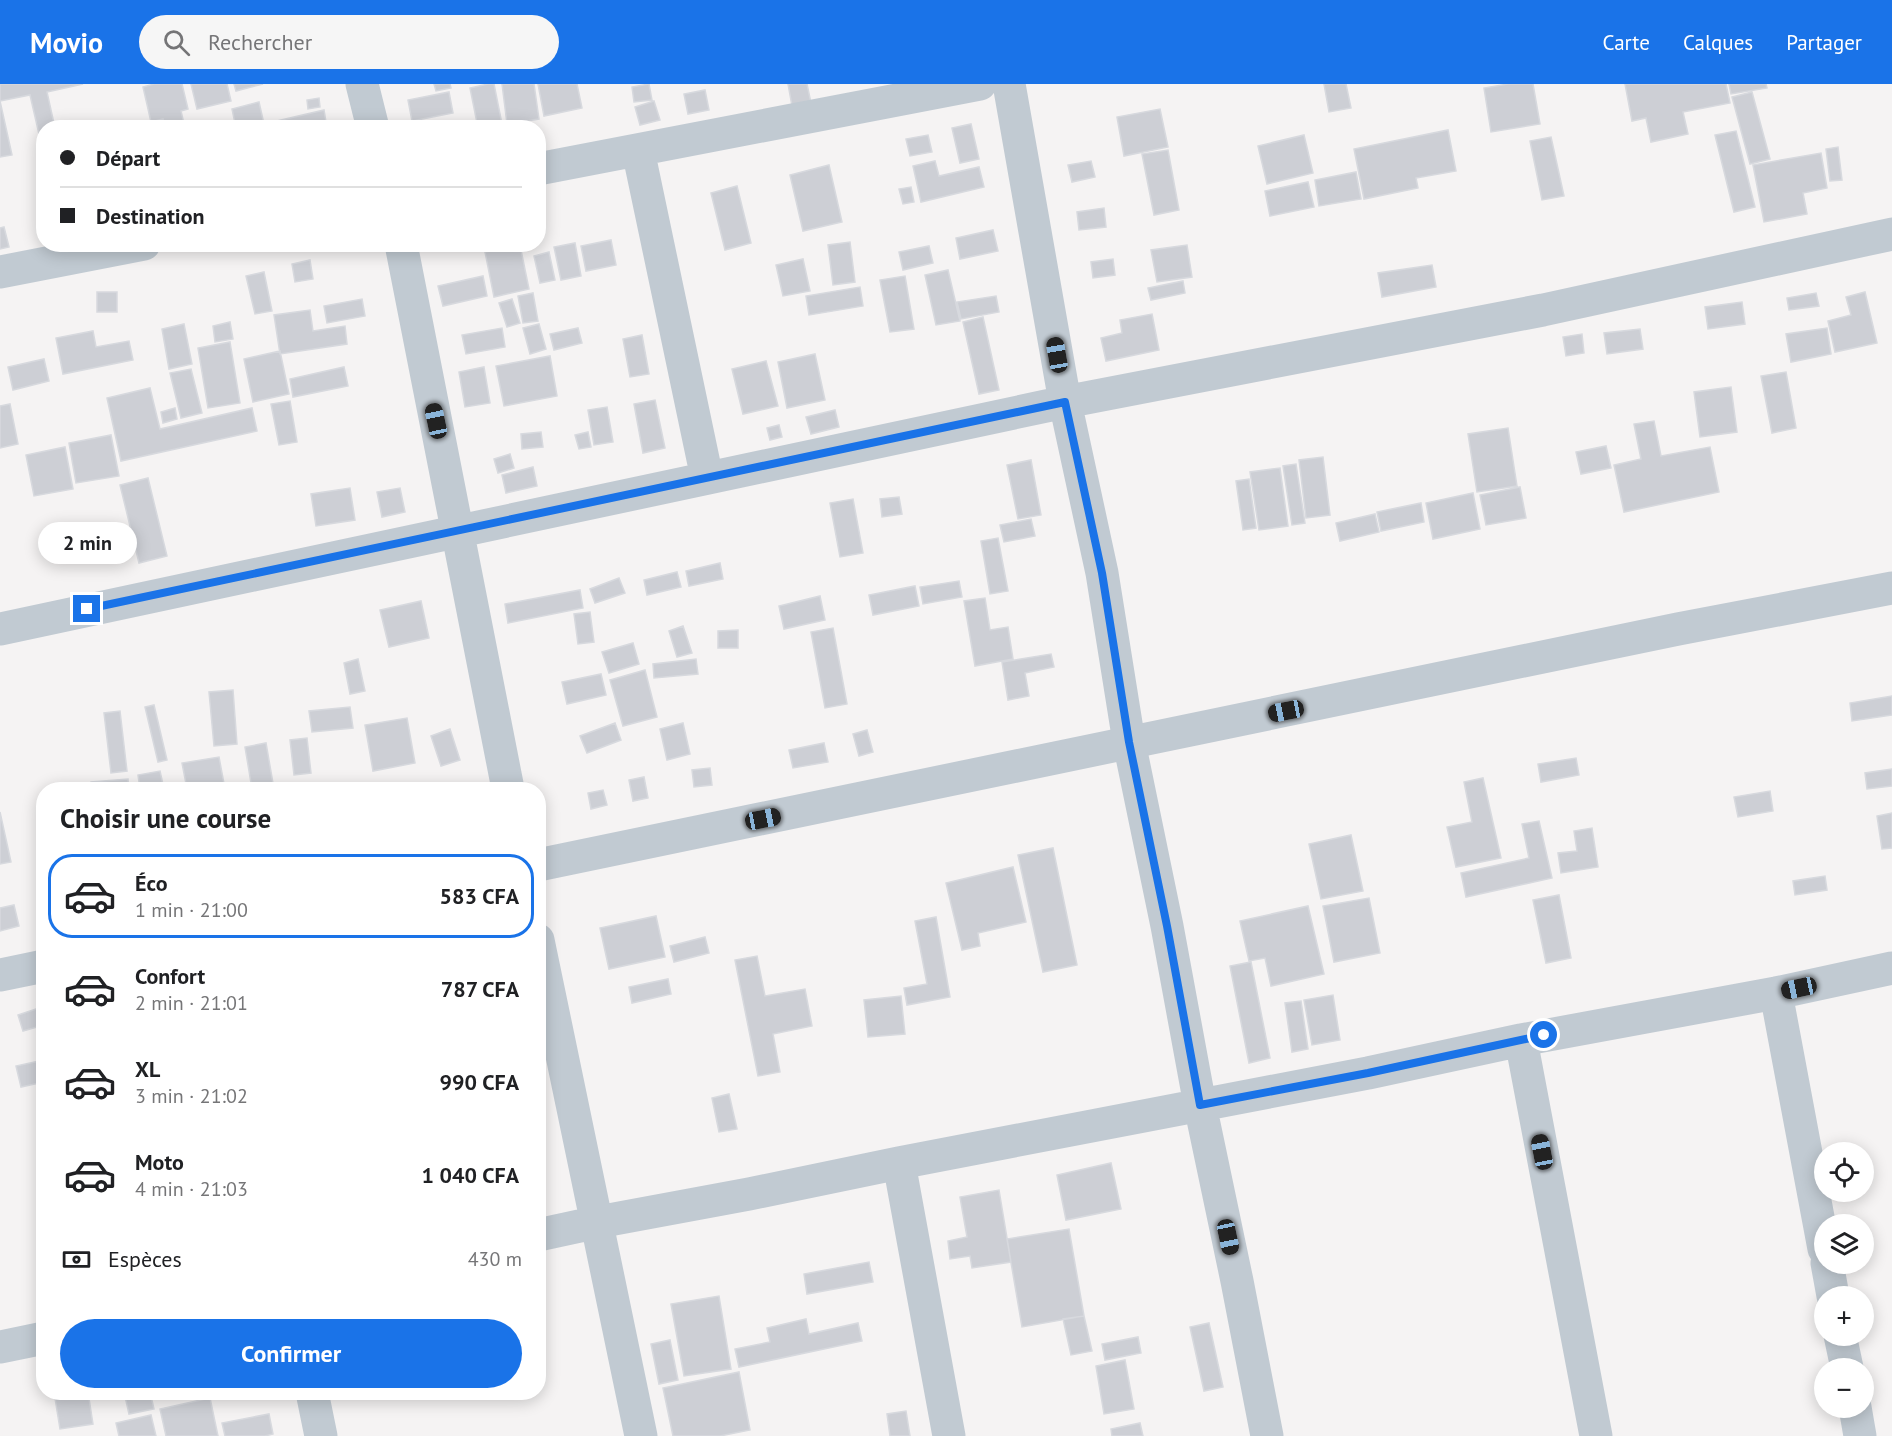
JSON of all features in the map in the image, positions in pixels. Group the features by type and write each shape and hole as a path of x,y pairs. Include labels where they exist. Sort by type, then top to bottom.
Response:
{"street":[{"path":"362,84 371,120"},
{"path":"546,167 980,84"},
{"path":"1009,84 1065,402 1102,573 1129,742 1267,1436"},
{"path":"638,150 707,478"},
{"path":"0,629 1065,402 1543,310 1892,234"},
{"path":"0,272 103,252"},
{"path":"403,252 507,782"},
{"path":"546,863 1678,629 1892,588"},
{"path":"0,975 36,968"},
{"path":"546,1233 1368,1073 1521,1040 1776,993 1892,968"},
{"path":"546,978 641,1436"},
{"path":"1776,993 1817,1214"},
{"path":"1521,1040 1596,1436"},
{"path":"899,1163 949,1436"},
{"path":"0,1347 36,1340"},
{"path":"314,1400 321,1436"},
{"path":"1856,1418 1860,1436"}],"building":[{"path":"0,84 83,84 47,92 53,120 36,121 30,95 0,101"},
{"path":"154,84 182,84 188,109 181,111 183,120 151,120 143,87"},
{"path":"191,84 227,84 231,101 197,109"},
{"path":"234,84 263,84 236,91"},
{"path":"434,84 450,84 451,88 436,91"},
{"path":"494,84 501,120 476,120 470,88"},
{"path":"502,84 534,84 539,119 506,120"},
{"path":"538,84 577,84 582,108 544,116"},
{"path":"649,84 652,100 634,102 632,87"},
{"path":"788,84 807,84 811,103 792,106"},
{"path":"1324,84 1346,84 1351,108 1329,112"},
{"path":"1508,84 1533,84 1540,124 1491,132 1484,88"},
{"path":"1625,84 1726,84 1730,103 1683,112 1688,134 1651,142 1646,118 1632,121"},
{"path":"1729,84 1766,84 1767,88 1731,94"},
{"path":"705,90 709,110 688,114 684,94"},
{"path":"449,92 453,113 412,120 408,100"},
{"path":"1752,92 1770,159 1750,164 1732,97"},
{"path":"319,98 320,107 308,109 307,100"},
{"path":"0,101 12,155 0,157"},
{"path":"654,101 660,120 640,125 635,107"},
{"path":"259,102 263,120 234,120 232,109"},
{"path":"1160,109 1168,147 1124,156 1117,117"},
{"path":"324,110 326,120 281,120"},
{"path":"971,124 979,159 960,163 952,128"},
{"path":"1448,130 1456,171 1416,178 1418,188 1364,199 1354,149"},
{"path":"1736,131 1755,207 1734,212 1715,135"},
{"path":"928,135 932,152 910,156 906,139"},
{"path":"1304,135 1313,173 1267,184 1258,146"},
{"path":"1551,137 1564,196 1542,200 1530,141"},
{"path":"1838,147 1842,180 1830,181 1826,149"},
{"path":"1168,150 1179,210 1154,215 1142,154"},
{"path":"1821,153 1827,188 1803,193 1807,214 1764,222 1753,165"},
{"path":"935,161 939,176 979,167 984,187 921,202 913,166"},
{"path":"1091,161 1095,177 1072,182 1068,165"},
{"path":"829,165 842,222 803,231 790,175"},
{"path":"1356,172 1361,199 1319,206 1315,180"},
{"path":"1308,182 1314,207 1270,216 1265,191"},
{"path":"737,186 751,243 725,250 711,193"},
{"path":"911,187 914,202 903,204 899,189"},
{"path":"1104,208 1106,227 1079,230 1077,212"},
{"path":"4,227 9,247 0,249 0,228"},
{"path":"993,230 998,251 960,259 956,238"},
{"path":"611,240 616,265 586,271 581,246"},
{"path":"850,242 855,282 833,285 828,245"},
{"path":"575,243 581,276 561,280 554,247"},
{"path":"1187,245 1192,277 1157,282 1151,250"},
{"path":"929,246 933,263 903,270 899,252"},
{"path":"485,252 521,252 529,289 494,297"},
{"path":"549,252 555,280 540,283 534,256"},
{"path":"803,259 810,291 783,296 776,265"},
{"path":"1113,259 1115,275 1093,278 1091,262"},
{"path":"310,260 313,279 295,282 292,264"},
{"path":"1432,265 1436,287 1382,297 1378,273"},
{"path":"948,270 960,321 936,325 925,275"},
{"path":"264,272 272,311 255,314 246,276"},
{"path":"483,276 487,296 443,306 438,286"},
{"path":"905,276 914,329 890,332 880,280"},
{"path":"1183,281 1185,293 1151,300 1148,288"},
{"path":"860,287 863,306 809,315 806,296"},
{"path":"97,292 117,292 117,312 97,312"},
{"path":"1865,292 1877,343 1835,352 1828,321 1851,315 1846,297"},
{"path":"533,293 538,321 523,323 518,296"},
{"path":"1816,293 1819,306 1789,310 1787,298"},
{"path":"996,296 999,312 961,319 957,302"},
{"path":"362,299 365,316 327,323 324,306"},
{"path":"512,299 520,323 507,327 499,303"},
{"path":"1742,302 1745,324 1708,329 1705,307"},
{"path":"310,310 313,331 345,326 347,344 280,354 274,315"},
{"path":"1152,314 1159,350 1106,361 1101,338 1122,333 1120,320"},
{"path":"983,317 999,390 979,394 963,322"},
{"path":"230,322 233,339 215,342 213,326"},
{"path":"184,324 192,364 169,369 162,329"},
{"path":"539,324 546,349 530,354 523,328"},
{"path":"502,328 505,347 466,354 462,335"},
{"path":"578,328 582,343 554,350 550,334"},
{"path":"1827,328 1831,354 1791,362 1786,334"},
{"path":"1640,329 1643,349 1607,354 1604,333"},
{"path":"93,331 96,347 129,341 133,360 63,374 56,338"},
{"path":"1582,334 1584,353 1566,356 1563,337"},
{"path":"642,335 649,374 630,377 623,339"},
{"path":"230,342 240,403 208,408 198,348"},
{"path":"280,351 289,394 253,402 244,359"},
{"path":"815,354 825,400 787,408 778,362"},
{"path":"550,356 557,396 504,406 496,366"},
{"path":"44,359 49,381 13,390 8,367"},
{"path":"766,361 778,406 743,414 732,369"},
{"path":"344,367 348,386 293,397 290,379"},
{"path":"484,367 490,403 465,407 459,372"},
{"path":"191,369 202,413 181,418 170,373"},
{"path":"1786,372 1796,428 1772,433 1761,376"},
{"path":"1731,387 1737,432 1700,437 1694,392"},
{"path":"150,388 160,429 252,408 257,431 121,461 107,398"},
{"path":"655,400 665,448 643,453 634,404"},
{"path":"290,401 297,442 279,445 271,404"},
{"path":"10,404 18,444 0,448 0,406"},
{"path":"607,407 613,442 594,445 588,410"},
{"path":"175,408 177,419 163,423 161,412"},
{"path":"835,410 839,427 811,434 806,417"},
{"path":"1654,421 1661,456 1710,447 1719,492 1624,512 1614,465 1641,459 1634,424"},
{"path":"779,425 782,437 770,440 767,428"},
{"path":"1508,428 1517,486 1477,492 1468,434"},
{"path":"541,432 543,447 522,449 521,434"},
{"path":"588,432 591,447 579,449 575,435"},
{"path":"111,435 119,476 76,483 69,443"},
{"path":"1606,446 1611,468 1581,474 1576,452"},
{"path":"65,447 73,489 34,496 26,455"},
{"path":"510,454 514,468 498,473 494,459"},
{"path":"1323,457 1330,515 1306,518 1299,460"},
{"path":"1031,460 1041,515 1018,519 1007,465"},
{"path":"1296,464 1305,523 1292,525 1283,466"},
{"path":"533,467 537,486 506,493 502,475"},
{"path":"1280,468 1288,526 1259,530 1250,472"},
{"path":"148,478 167,556 139,563 120,485"},
{"path":"1249,479 1256,528 1243,530 1236,481"},
{"path":"1520,487 1526,518 1486,525 1480,495"},
{"path":"350,488 355,520 316,526 311,494"},
{"path":"400,488 405,512 382,517 377,492"},
{"path":"1473,493 1480,529 1433,539 1426,503"},
{"path":"899,497 902,514 882,517 880,499"},
{"path":"853,499 863,553 840,557 830,503"},
{"path":"1421,503 1424,522 1381,531 1377,512"},
{"path":"1375,514 1379,532 1340,541 1336,523"},
{"path":"1031,519 1035,536 1004,542 1000,525"},
{"path":"998,538 1008,591 990,594 981,541"},
{"path":"720,563 723,579 689,586 686,571"},
{"path":"677,572 681,587 647,595 644,580"},
{"path":"619,578 625,593 595,603 590,589"},
{"path":"959,581 962,597 923,604 920,587"},
{"path":"915,586 919,606 873,615 869,595"},
{"path":"580,590 583,608 508,623 505,604"},
{"path":"820,596 825,620 784,629 779,606"},
{"path":"985,598 990,630 1008,627 1013,659 975,666 964,601"},
{"path":"421,601 429,638 389,647 380,610"},
{"path":"590,612 594,642 578,644 574,614"},
{"path":"683,626 692,653 677,657 669,631"},
{"path":"833,628 847,704 825,708 811,632"},
{"path":"738,630 738,648 718,648 718,631"},
{"path":"633,643 639,664 609,673 602,652"},
{"path":"1051,654 1054,667 1025,673 1029,696 1008,700 1002,662"},
{"path":"358,659 365,691 350,694 344,663"},
{"path":"696,659 698,674 654,678 653,664"},
{"path":"645,670 657,717 623,726 610,680"},
{"path":"601,674 606,695 567,704 562,682"},
{"path":"233,690 237,744 214,746 209,692"},
{"path":"1892,696 1892,715 1852,721 1850,703"},
{"path":"154,705 167,760 158,762 145,707"},
{"path":"350,707 353,728 312,732 309,711"},
{"path":"120,711 127,771 111,773 104,713"},
{"path":"407,718 415,763 373,771 365,725"},
{"path":"615,723 621,740 587,753 580,736"},
{"path":"683,723 690,754 667,760 660,729"},
{"path":"450,729 460,760 441,766 431,736"},
{"path":"867,730 873,752 859,756 853,734"},
{"path":"307,738 311,773 294,775 290,740"},
{"path":"266,743 273,782 251,782 245,747"},
{"path":"824,743 828,762 793,768 789,750"},
{"path":"219,757 224,782 186,782 182,763"},
{"path":"1576,758 1579,775 1541,782 1538,764"},
{"path":"710,768 712,785 694,787 692,770"},
{"path":"1892,769 1892,786 1867,789 1865,773"},
{"path":"160,771 162,782 139,782 138,775"},
{"path":"644,777 648,798 633,801 629,780"},
{"path":"1483,778 1501,858 1456,867 1447,827 1472,822 1464,782"},
{"path":"128,779 128,782 91,782"},
{"path":"603,790 607,805 591,809 588,793"},
{"path":"1770,791 1773,811 1738,817 1734,797"},
{"path":"0,812 11,862 0,864"},
{"path":"1892,813 1892,848 1882,849 1877,816"},
{"path":"1539,821 1552,878 1466,897 1461,873 1529,858 1522,824"},
{"path":"1592,828 1598,867 1561,873 1558,853 1577,851 1574,831"},
{"path":"1351,835 1363,891 1321,899 1309,844"},
{"path":"1053,848 1077,965 1043,972 1018,855"},
{"path":"1013,867 1026,922 978,933 980,946 962,950 946,883"},
{"path":"1825,876 1827,890 1795,895 1793,881"},
{"path":"1559,895 1571,958 1546,963 1533,900"},
{"path":"1369,898 1380,953 1334,962 1323,906"},
{"path":"14,905 19,926 0,931 0,908"},
{"path":"1308,906 1324,974 1271,986 1265,958 1249,961 1240,921"},
{"path":"656,916 665,957 609,969 600,928"},
{"path":"936,917 950,997 907,1005 904,988 927,984 915,921"},
{"path":"705,937 709,953 674,962 670,946"},
{"path":"757,956 765,996 805,989 812,1026 773,1034 780,1072 758,1076 735,960"},
{"path":"1251,962 1270,1058 1249,1063 1230,966"},
{"path":"668,979 671,994 632,1003 629,987"},
{"path":"1333,995 1340,1040 1312,1045 1304,1000"},
{"path":"901,996 905,1034 868,1037 864,1000"},
{"path":"1301,1001 1308,1049 1292,1052 1285,1003"},
{"path":"36,1009 36,1027 23,1031 18,1015"},
{"path":"36,1062 36,1084 21,1087 16,1066"},
{"path":"729,1094 737,1129 719,1132 712,1098"},
{"path":"1111,1163 1121,1209 1066,1220 1057,1175"},
{"path":"999,1190 1011,1262 972,1268 970,1256 950,1259 948,1241 967,1237 960,1197"},
{"path":"1069,1229 1084,1316 1022,1327 1007,1239"},
{"path":"869,1262 873,1282 807,1294 804,1274"},
{"path":"719,1296 731,1369 684,1376 671,1304"},
{"path":"1084,1316 1092,1351 1071,1355 1063,1319"},
{"path":"806,1319 809,1334 858,1323 862,1341 739,1367 735,1349 770,1342 767,1328"},
{"path":"1209,1323 1223,1387 1204,1391 1190,1327"},
{"path":"1138,1337 1141,1353 1105,1360 1102,1344"},
{"path":"670,1340 678,1380 659,1384 651,1344"},
{"path":"1125,1360 1134,1409 1104,1414 1096,1366"},
{"path":"739,1372 750,1430 720,1436 673,1436 663,1388"},
{"path":"55,1400 89,1400 93,1424 60,1429"},
{"path":"126,1400 152,1400 154,1409 129,1414"},
{"path":"210,1400 218,1436 166,1436 160,1409"},
{"path":"906,1411 910,1436 890,1436 887,1414"},
{"path":"269,1414 273,1434 225,1436 222,1423"},
{"path":"151,1415 156,1436 119,1436 116,1423"},
{"path":"1140,1423 1143,1436 1112,1436 1111,1429"}],"route":[{"path":"87,609 1065,402 1102,573 1129,742 1167,926 1200,1105 1368,1073 1544,1035"}]}
